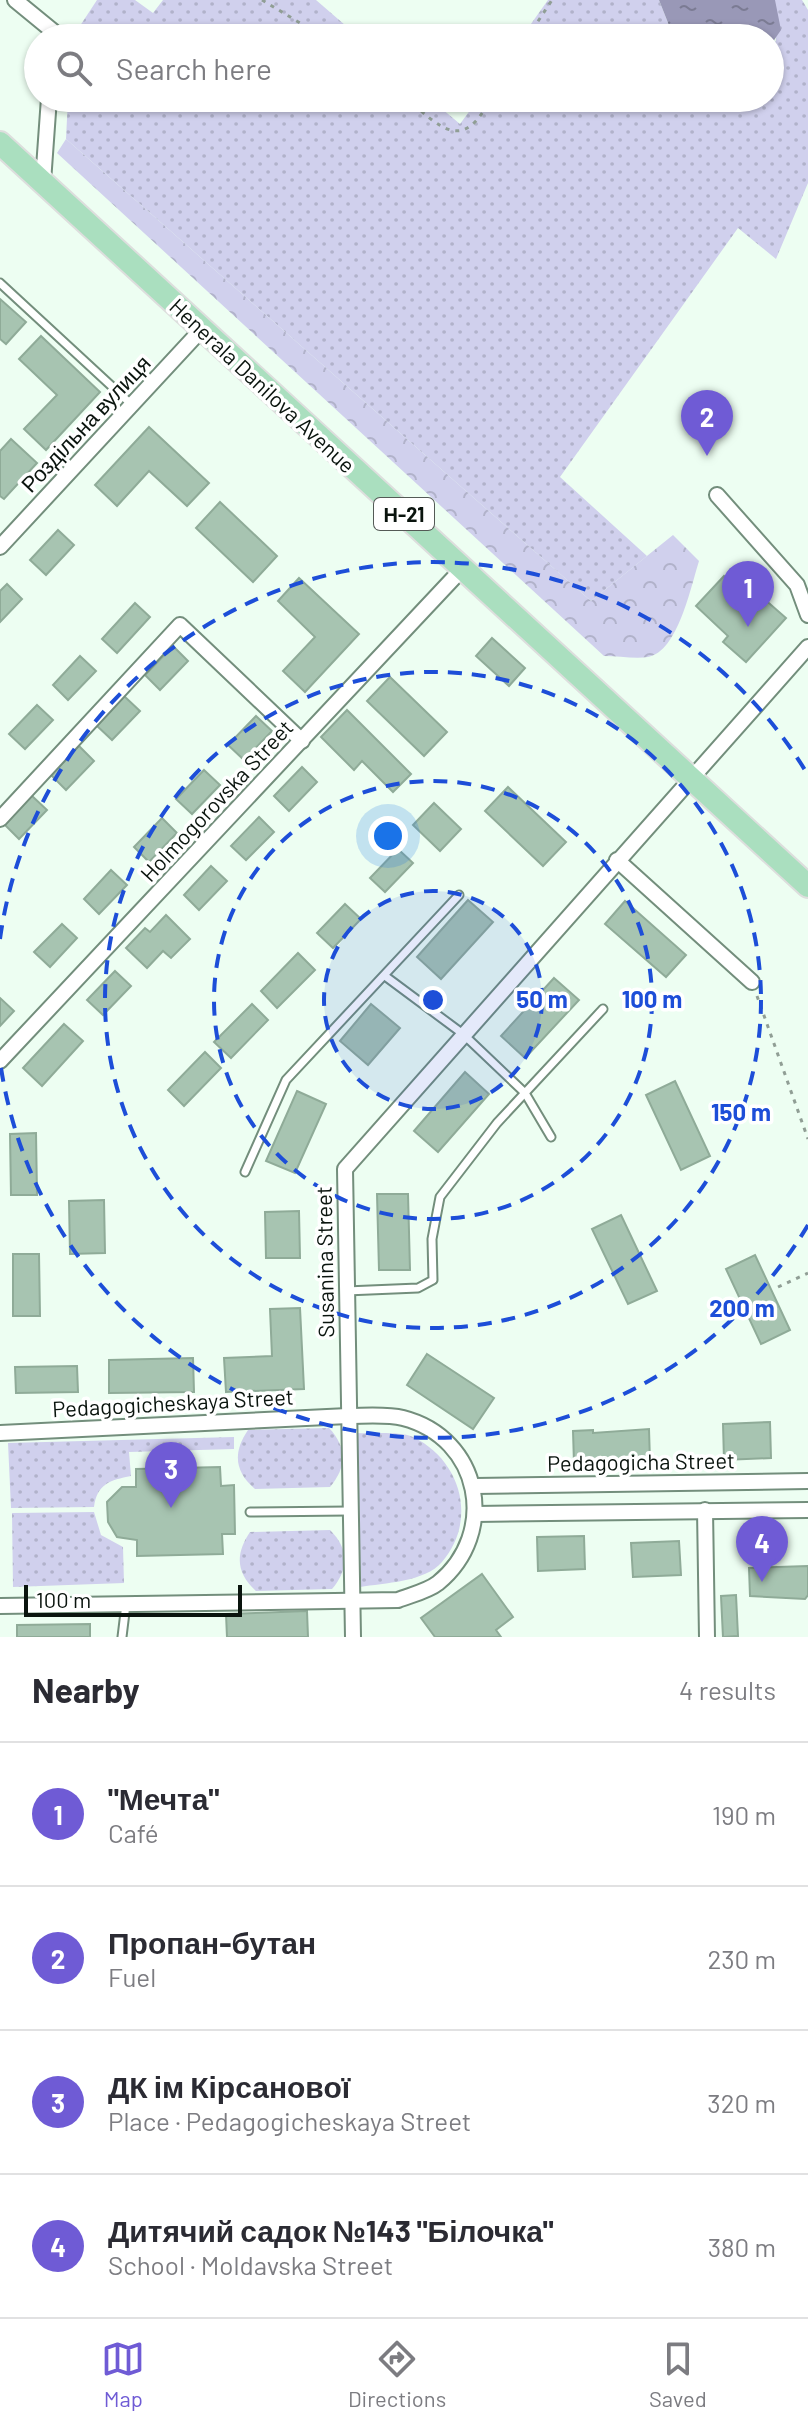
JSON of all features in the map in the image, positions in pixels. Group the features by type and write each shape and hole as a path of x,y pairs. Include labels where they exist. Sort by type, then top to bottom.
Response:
{"main road":[{"name":"Henerala Danilova Avenue","path":"0,143 808,886"}],"street":[{"path":"15,0 44,24"},
{"path":"43,182 48,112"},
{"name":"Роздільна вулиця","path":"0,547 202,329"},
{"path":"717,495 797,585 808,615"},
{"name":"Holmogorovska Street","path":"0,1061 463,568"},
{"path":"0,819 180,625 302,741"},
{"name":"Susanina Street","path":"353,1637 345,1169 808,647"},
{"path":"617,860 752,982"},
{"path":"0,1606 398,1600 437,1584 459,1559 476,1514 475,1486 463,1458 434,1433 403,1418 348,1416"},
{"name":"Pedagogicheskaya Street","path":"0,1433 348,1416"},
{"name":"Pedagogicha Street","path":"475,1486 808,1481"},
{"path":"705,1510 707,1637"},
{"path":"476,1514 808,1510"}],"lane":[{"path":"0,283 132,405"},
{"path":"245,1172 286,1080 459,895"},
{"path":"385,976 463,1034 525,1093 551,1137"},
{"path":"346,1291 418,1288 433,1280 432,1239 440,1197 525,1093 603,1009"},
{"path":"250,1512 349,1511"},
{"path":"122,1637 126,1604"}],"path":[{"path":"262,0 302,24"},
{"path":"536,24 552,0"},
{"path":"422,112 438,126 456,133 467,131 483,112"},
{"path":"752,982 808,1139"},
{"path":"778,1287 808,1273"}],"green space":[{"path":"97,0 135,0 153,13 163,0 316,0 344,24 81,24"},
{"path":"548,0 659,0 668,24 531,24"},
{"path":"774,0 802,0 808,10 808,183 776,259 738,228 560,477 647,556 591,601 66,139 67,112 446,112 460,124 469,112 784,112 784,24 775,24"},
{"path":"66,139 591,601 673,535 699,561 682,616 668,643 648,657 604,656 57,153"},
{"path":"329,1428 339,1442 343,1457 340,1472 330,1487 255,1489 243,1475 238,1454 248,1430"},
{"path":"357,1433 393,1433 413,1437 430,1447 453,1476 459,1492 459,1528 453,1546 435,1569 415,1578 360,1587"},
{"path":"234,1437 234,1449 129,1452 131,1476 117,1479 101,1488 94,1507 11,1508 8,1443"},
{"path":"94,1512 101,1535 123,1547 124,1583 13,1587 12,1513"},
{"path":"330,1530 341,1544 344,1559 342,1574 332,1589 256,1591 241,1570 240,1556 250,1532"}],"water":[{"path":"659,0 775,0 780,24 668,24"}],"building":[{"path":"0,299 26,322 6,344 0,339"},
{"path":"41,336 100,392 46,450 24,429 57,395 19,359"},
{"path":"149,427 209,483 187,506 149,471 117,506 95,485"},
{"path":"11,439 37,463 4,499 0,496 0,451"},
{"path":"220,502 277,556 253,582 196,528"},
{"path":"58,530 74,545 46,575 30,560"},
{"path":"724,576 756,606 763,598 786,618 746,662 723,642 728,636 696,606"},
{"path":"299,578 359,634 305,692 283,671 315,637 278,601"},
{"path":"7,584 22,599 0,622 0,591"},
{"path":"135,603 150,617 117,653 102,639"},
{"path":"492,638 525,668 509,686 476,656"},
{"path":"173,646 188,661 160,690 145,675"},
{"path":"80,656 96,671 68,700 53,685"},
{"path":"390,677 447,732 424,756 367,701"},
{"path":"124,696 140,711 112,740 96,725"},
{"path":"37,705 53,720 25,749 9,734"},
{"path":"347,710 411,774 393,792 362,761 354,770 321,737"},
{"path":"256,716 272,731 244,760 228,745"},
{"path":"79,746 94,761 66,790 51,775"},
{"path":"302,767 317,782 289,811 274,796"},
{"path":"204,770 220,785 192,814 176,799"},
{"path":"508,787 566,842 543,866 485,811"},
{"path":"31,795 47,810 19,839 4,824"},
{"path":"434,803 461,829 440,851 413,825"},
{"path":"259,817 274,832 246,860 231,846"},
{"path":"162,818 177,833 149,862 134,847"},
{"path":"398,849 413,863 385,892 370,878"},
{"path":"211,866 227,881 199,910 184,895"},
{"path":"111,870 127,885 99,914 84,899"},
{"path":"468,900 493,922 441,979 417,957"},
{"path":"625,901 686,955 666,977 605,924"},
{"path":"345,904 361,919 333,948 317,933"},
{"path":"166,915 190,939 171,958 163,951 147,968 126,948 145,928 150,932"},
{"path":"62,924 77,938 50,967 34,952"},
{"path":"298,953 315,970 277,1008 261,991"},
{"path":"115,971 131,986 103,1015 87,1000"},
{"path":"554,978 579,1000 525,1058 501,1036"},
{"path":"0,998 14,1011 0,1026"},
{"path":"252,1004 268,1020 231,1058 214,1042"},
{"path":"371,1004 400,1028 368,1065 340,1041"},
{"path":"64,1024 83,1041 42,1086 23,1068"},
{"path":"205,1052 221,1068 184,1106 168,1090"},
{"path":"465,1072 489,1094 438,1152 414,1131"},
{"path":"675,1081 710,1156 681,1170 646,1095"},
{"path":"297,1091 326,1104 295,1173 266,1161"},
{"path":"36,1133 37,1195 11,1195 10,1134"},
{"path":"377,1194 408,1194 410,1270 379,1270"},
{"path":"104,1200 105,1253 70,1254 69,1201"},
{"path":"299,1211 300,1258 266,1258 265,1212"},
{"path":"621,1215 657,1291 628,1304 592,1229"},
{"path":"13,1254 39,1254 40,1316 13,1316"},
{"path":"755,1255 790,1330 761,1344 726,1269"},
{"path":"300,1308 304,1389 226,1392 224,1358 272,1356 270,1309"},
{"path":"427,1354 494,1398 473,1429 407,1385"},
{"path":"193,1358 194,1392 109,1393 109,1360"},
{"path":"77,1366 78,1392 16,1393 15,1367"},
{"path":"770,1422 771,1458 724,1460 723,1424"},
{"path":"649,1429 650,1462 574,1463 573,1431 593,1430 593,1433"},
{"path":"220,1467 221,1486 234,1485 235,1534 222,1534 223,1554 137,1556 137,1540 117,1537 108,1522 107,1502 122,1487 136,1487 136,1469"},
{"path":"584,1536 585,1569 538,1571 537,1537"},
{"path":"679,1541 681,1575 633,1577 631,1543"},
{"path":"808,1566 808,1595 805,1599 750,1596 749,1568"},
{"path":"482,1574 513,1617 496,1630 501,1637 435,1637 421,1618"},
{"path":"736,1595 738,1636 723,1637 721,1596"},
{"path":"307,1611 308,1637 227,1637 226,1614"},
{"path":"90,1624 90,1637 17,1637 17,1625"}],"place":[{"name":"Пропан-бутан","path":"707,456"},
{"name":"\"Мечта\"","path":"748,627"},
{"name":"ДК ім Кірсанової","path":"171,1508"},
{"name":"Дитячий садок №143 \"Білочка\"","path":"762,1582"}]}
